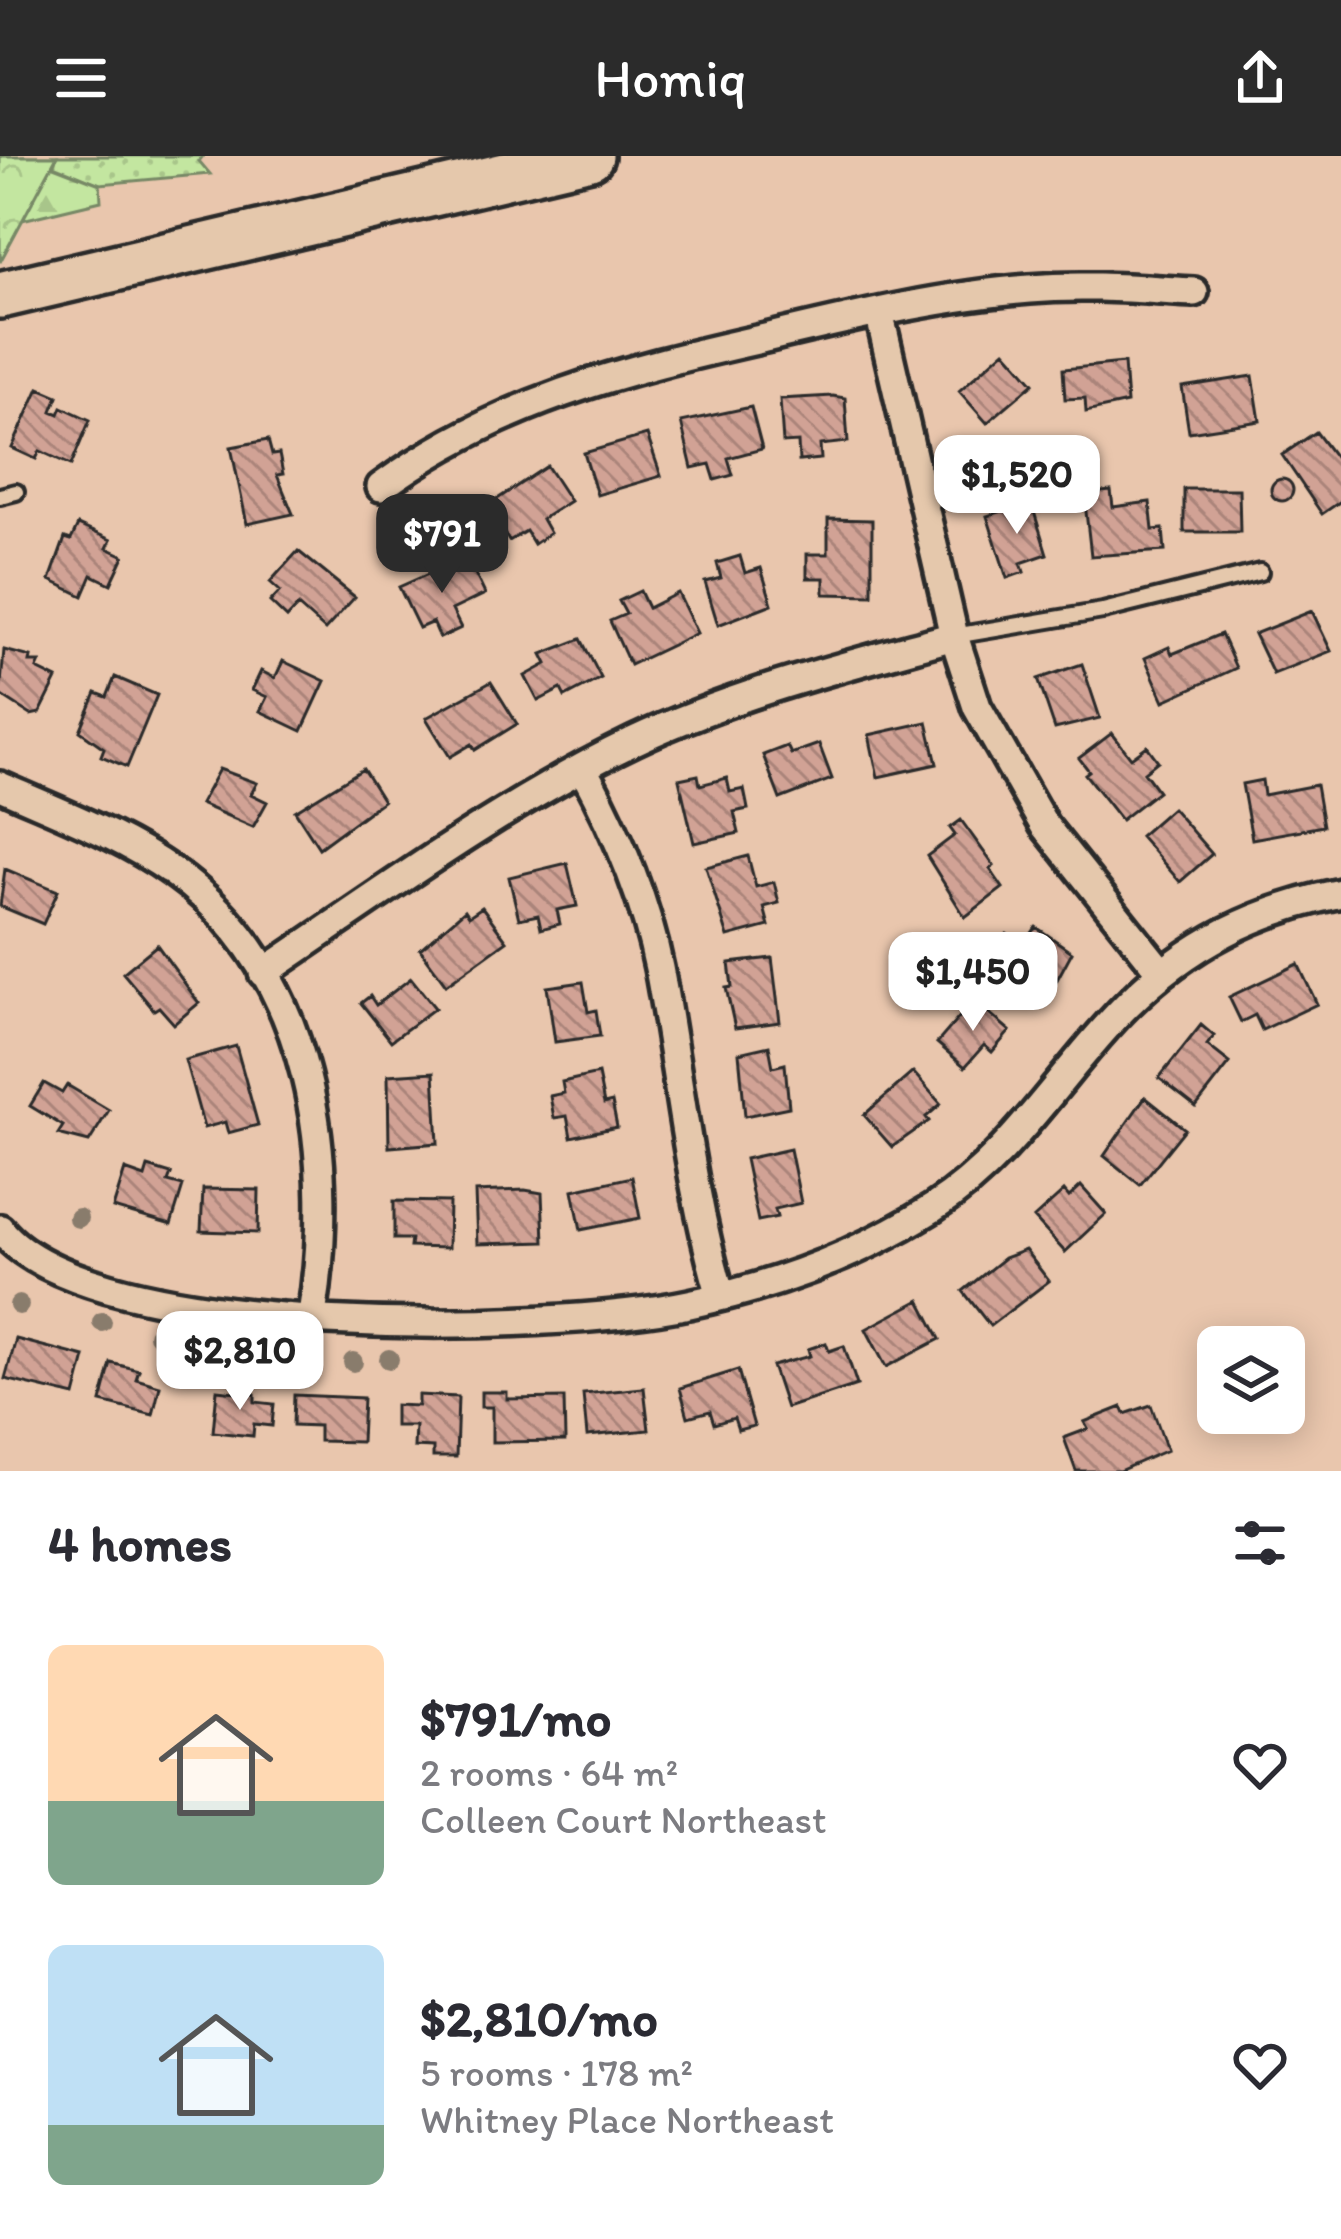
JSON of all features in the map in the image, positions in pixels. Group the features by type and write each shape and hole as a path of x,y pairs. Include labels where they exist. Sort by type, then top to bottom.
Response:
{"main road":[{"path":"0,295 590,156"}],"street":[{"path":"381,487 459,434 575,384 879,312 1034,288 1194,292"},
{"path":"879,312 954,636 977,707 1010,770 1078,871 1162,973"},
{"path":"263,973 432,859 631,742 731,701 954,636"},
{"path":"583,769 630,866 645,914 696,1198 722,1296"},
{"path":"0,786 128,844 177,875 236,929 263,965 298,1046 318,1126 324,1207 311,1322"},
{"path":"0,1229 29,1256 66,1274 143,1295 311,1322 620,1313 722,1296 793,1278 936,1206 1001,1150 1125,1007 1162,973 1216,934 1255,915 1341,893"}],"lane":[{"path":"0,496 16,492"},
{"path":"954,636 1103,611 1260,572"}],"green space":[{"path":"0,156 57,156 0,262"},
{"path":"22,156 57,156 53,166 100,184 101,201 18,221"},
{"path":"57,156 203,156 199,161 210,174 100,184 53,165"}],"building":[{"path":"1005,350 1034,383 987,423 959,391"},
{"path":"1124,363 1127,403 1086,412 1085,398 1065,399 1063,369"},
{"path":"1253,376 1260,421 1189,432 1182,387"},
{"path":"39,388 58,396 52,411 59,414 62,407 90,420 71,465 40,451 36,459 12,448"},
{"path":"845,398 848,442 820,445 821,459 799,461 798,442 783,443 780,399"},
{"path":"751,407 762,449 728,458 733,475 715,480 710,464 692,468 681,422"},
{"path":"1316,432 1341,465 1341,501 1322,514 1282,455"},
{"path":"647,435 661,476 597,495 584,453"},
{"path":"268,440 272,455 279,454 283,474 277,475 293,514 247,524 231,447"},
{"path":"547,466 570,501 542,519 550,533 534,544 526,531 509,541 487,506"},
{"path":"1282,479 1293,490 1282,501 1271,490"},
{"path":"1184,489 1239,489 1240,532 1184,532"},
{"path":"1111,491 1113,507 1150,502 1153,530 1163,529 1165,551 1091,556 1084,494"},
{"path":"1031,502 1047,554 1021,563 1024,572 1007,578 987,516"},
{"path":"828,519 872,520 872,595 824,594 824,578 807,578 807,554 828,554"},
{"path":"78,525 111,540 107,548 124,556 111,584 92,575 83,596 50,580 65,538 71,540"},
{"path":"298,551 355,597 325,630 298,606 287,618 270,602 280,591 270,582"},
{"path":"740,556 745,573 761,568 772,604 718,625 705,582 721,578 717,563"},
{"path":"467,557 485,594 452,610 461,628 440,638 433,622 419,628 399,587"},
{"path":"640,591 648,608 678,593 697,633 630,665 610,621 626,614 619,601"},
{"path":"1312,611 1331,651 1273,674 1254,634"},
{"path":"1221,634 1236,668 1164,701 1145,658 1169,647 1172,654"},
{"path":"581,639 601,678 565,697 561,689 538,701 525,676 547,664 542,654"},
{"path":"4,650 31,657 30,662 40,662 37,669 57,679 40,713 31,715 0,695"},
{"path":"283,661 325,681 302,731 260,711 267,697 252,690 261,671 275,678"},
{"path":"1082,664 1100,718 1055,729 1038,679"},
{"path":"115,677 157,695 127,767 101,756 104,748 80,731 96,693 107,697"},
{"path":"491,682 517,724 475,750 472,744 450,757 426,718"},
{"path":"927,722 937,764 878,777 869,735"},
{"path":"1112,733 1131,758 1147,746 1158,761 1144,772 1158,791 1121,820 1085,774 1089,771 1079,758"},
{"path":"819,744 832,779 780,799 763,755 787,746 791,754"},
{"path":"219,769 257,783 251,794 267,802 253,827 200,804"},
{"path":"363,769 383,801 319,848 295,811"},
{"path":"698,775 700,785 727,778 730,792 744,789 748,809 734,812 739,833 694,843 679,779"},
{"path":"1262,780 1264,795 1316,785 1323,826 1252,839 1242,784"},
{"path":"1172,808 1212,854 1180,882 1140,836"},
{"path":"961,820 994,866 990,869 1003,888 965,917 927,856 955,835 950,828"},
{"path":"748,856 756,887 774,882 779,903 764,907 769,926 728,937 706,867"},
{"path":"567,863 577,906 557,910 560,924 541,929 538,915 519,919 509,877"},
{"path":"5,869 58,891 43,924 0,906"},
{"path":"482,907 507,941 446,985 420,949 465,910 469,916"},
{"path":"1036,927 1072,952 1052,989 1047,985 1037,999 1001,975 1011,961 996,950 1007,934 1024,945"},
{"path":"157,945 199,1003 174,1024 159,1007 154,1010 123,973"},
{"path":"772,958 780,1022 735,1028 726,988 732,987 729,963"},
{"path":"1298,964 1317,1004 1262,1030 1255,1015 1241,1022 1229,997"},
{"path":"411,978 435,1008 391,1041 361,1003 370,996 376,1005"},
{"path":"583,982 588,1012 596,1010 600,1036 555,1042 547,987"},
{"path":"974,1000 1010,1031 992,1052 984,1045 965,1067 937,1043"},
{"path":"1201,1025 1214,1036 1207,1045 1230,1063 1196,1107 1159,1078"},
{"path":"236,1046 258,1125 228,1133 225,1122 204,1128 185,1060"},
{"path":"769,1046 773,1067 785,1064 789,1107 745,1116 739,1053"},
{"path":"434,1072 438,1143 389,1147 388,1075"},
{"path":"913,1072 941,1104 926,1117 929,1121 892,1147 864,1115"},
{"path":"598,1074 604,1104 612,1102 617,1127 571,1137 567,1116 554,1118 550,1096 564,1093 562,1082"},
{"path":"44,1083 62,1093 67,1085 109,1110 89,1142 58,1134 63,1126 30,1106"},
{"path":"1145,1097 1185,1129 1140,1185 1104,1156"},
{"path":"790,1149 801,1203 775,1209 777,1217 758,1221 745,1159"},
{"path":"148,1167 171,1174 168,1182 183,1186 171,1225 113,1208 125,1170 145,1177"},
{"path":"632,1177 640,1218 581,1230 573,1190"},
{"path":"1081,1186 1106,1214 1065,1252 1034,1218 1064,1191 1069,1197"},
{"path":"203,1189 259,1190 258,1233 201,1231"},
{"path":"475,1192 542,1193 544,1242 477,1244"},
{"path":"394,1201 449,1202 448,1248 410,1247 411,1239 394,1239"},
{"path":"1025,1250 1049,1281 990,1326 963,1291 1004,1258"},
{"path":"920,1300 940,1339 886,1367 866,1329"},
{"path":"16,1339 85,1357 75,1396 5,1379"},
{"path":"826,1343 829,1351 844,1346 857,1385 786,1408 772,1366 810,1356 808,1349"},
{"path":"111,1363 139,1370 136,1379 160,1386 153,1415 101,1402"},
{"path":"738,1370 754,1426 738,1430 734,1418 714,1424 710,1411 688,1417 680,1388"},
{"path":"644,1388 649,1430 587,1436 583,1394"},
{"path":"217,1390 255,1394 255,1402 274,1404 272,1426 254,1424 253,1436 213,1432"},
{"path":"481,1392 507,1392 507,1399 564,1398 565,1441 492,1442 492,1407 481,1407"},
{"path":"294,1395 363,1398 361,1442 319,1441 319,1426 293,1425"},
{"path":"418,1395 458,1397 456,1457 433,1457 433,1448 414,1447 415,1426 395,1426 395,1405 418,1406"},
{"path":"1151,1405 1167,1450 1119,1471 1076,1471 1064,1438 1088,1429 1084,1422 1122,1407 1125,1414"}]}
